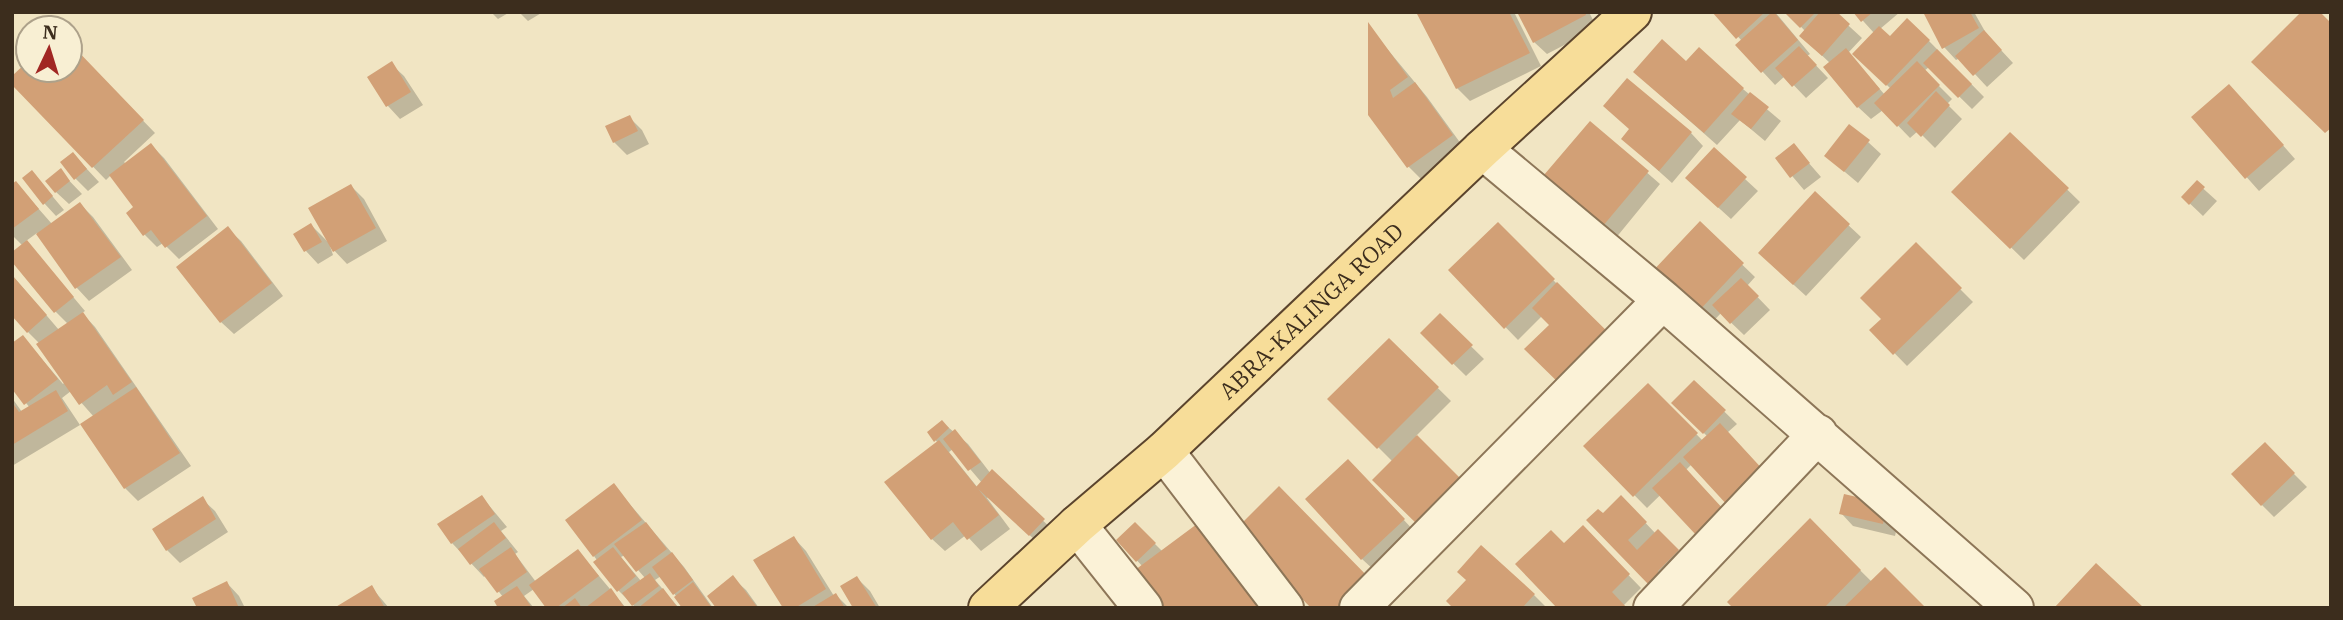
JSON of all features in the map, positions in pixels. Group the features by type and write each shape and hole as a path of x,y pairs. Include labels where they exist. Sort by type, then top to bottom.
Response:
{"main road":[{"name":"ABRA-KALINGA ROAD","path":"988,608 1077,525 1164,450 1482,149 1632,12"}],"street":[{"path":"1482,149 1663,300 1818,435 1989,600"},
{"path":"1359,608 1663,300"},
{"path":"1653,608 1818,435"},
{"path":"1164,450 1284,608"},
{"path":"1077,525 1143,608"}],"building":[{"path":"1416,12 1509,12 1530,53 1456,89"},
{"path":"1517,12 1585,12 1586,15 1533,43"},
{"path":"1712,12 1765,12 1736,39"},
{"path":"1772,12 1798,40 1761,73 1735,45"},
{"path":"1784,12 1816,12 1800,28"},
{"path":"1820,12 1837,12 1850,24 1822,56 1799,36"},
{"path":"1853,12 1873,12 1861,22"},
{"path":"1923,12 1970,12 1979,28 1942,49"},
{"path":"2301,12 2320,12 2331,23 2331,128 2325,133 2251,62"},
{"path":"1907,18 1930,40 1886,86 1852,54 1879,26 1890,36"},
{"path":"1368,22 1408,77 1390,90 1393,98 1415,82 1453,135 1407,168 1368,115"},
{"path":"1984,30 2002,50 1973,76 1955,56"},
{"path":"1662,39 1686,61 1699,47 1744,88 1704,133 1633,72"},
{"path":"1799,46 1817,65 1792,87 1775,68"},
{"path":"1846,48 1880,89 1857,108 1823,67"},
{"path":"1937,49 1972,84 1958,98 1923,63"},
{"path":"84,58 144,120 92,168 12,85 14,74 14,84 84,84"},
{"path":"392,61 411,92 386,107 367,77"},
{"path":"1917,61 1940,85 1897,127 1874,103"},
{"path":"1627,78 1692,132 1659,171 1621,139 1629,129 1603,106"},
{"path":"2229,84 2284,145 2245,179 2191,117"},
{"path":"1936,91 1950,105 1921,137 1907,123"},
{"path":"1750,92 1769,107 1751,129 1731,114"},
{"path":"630,115 638,131 613,143 605,126"},
{"path":"1590,121 1649,171 1592,239 1532,189"},
{"path":"1849,124 1870,140 1844,172 1824,156"},
{"path":"2010,132 2069,188 2010,249 1951,192"},
{"path":"151,143 207,216 165,248 151,230 143,236 126,213 133,207 109,175"},
{"path":"1794,143 1810,163 1790,178 1775,158"},
{"path":"1714,147 1747,177 1718,208 1685,178"},
{"path":"73,152 87,169 74,180 60,162"},
{"path":"61,168 70,181 55,193 45,181"},
{"path":"32,170 53,196 43,205 22,178"},
{"path":"2197,180 2205,187 2189,205 2181,197"},
{"path":"16,181 39,209 12,229 12,184"},
{"path":"351,184 376,228 333,252 308,208"},
{"path":"1815,191 1850,224 1793,285 1758,253"},
{"path":"80,202 121,257 75,289 36,234"},
{"path":"1700,221 1744,263 1693,317 1649,275"},
{"path":"1498,222 1555,279 1504,329 1448,270"},
{"path":"311,223 322,242 304,252 293,234"},
{"path":"228,226 272,283 220,323 176,267"},
{"path":"27,240 74,297 54,313 12,262 12,252"},
{"path":"1916,242 1962,288 1893,355 1869,330 1881,319 1860,298"},
{"path":"12,275 47,315 27,333 12,316"},
{"path":"1741,278 1759,296 1730,324 1712,305"},
{"path":"1557,282 1617,341 1567,391 1524,349 1549,325 1532,308"},
{"path":"83,312 132,382 113,395 107,385 79,405 36,344"},
{"path":"1440,313 1473,345 1452,365 1420,333"},
{"path":"23,335 58,379 24,405 12,389 12,343"},
{"path":"1389,338 1439,387 1377,449 1327,399"},
{"path":"1694,380 1726,410 1703,434 1671,403"},
{"path":"1648,383 1698,433 1633,497 1583,446"},
{"path":"136,387 180,453 124,489 80,424"},
{"path":"56,390 68,411 12,445 12,402 19,412"},
{"path":"942,420 949,428 934,442 927,432"},
{"path":"1720,423 1766,473 1729,507 1683,457"},
{"path":"955,429 981,462 968,471 943,439"},
{"path":"1417,435 1468,486 1423,530 1372,480"},
{"path":"939,440 999,515 967,540 953,522 931,540 884,482"},
{"path":"2265,442 2295,473 2261,506 2231,474"},
{"path":"1348,459 1405,519 1361,560 1305,499"},
{"path":"1680,462 1725,511 1697,536 1652,488"},
{"path":"992,469 1045,519 1029,536 976,487"},
{"path":"614,483 642,520 593,557 565,520"},
{"path":"1279,486 1375,584 1351,608 1311,608 1235,530"},
{"path":"1844,494 1887,504 1883,524 1839,514"},
{"path":"482,495 495,514 451,544 437,524"},
{"path":"1621,495 1647,522 1628,540 1637,550 1658,529 1679,550 1658,571 1660,574 1649,585 1586,520 1598,509 1603,513"},
{"path":"203,496 216,519 166,551 152,529"},
{"path":"1810,518 1861,570 1824,608 1733,608 1727,602"},
{"path":"1201,521 1266,608 1163,608 1135,570"},
{"path":"494,522 506,538 470,565 458,549"},
{"path":"646,522 667,549 636,572 614,544"},
{"path":"1135,522 1156,543 1136,562 1116,540"},
{"path":"1583,525 1630,574 1612,592 1627,608 1557,608 1515,564 1551,530 1564,543"},
{"path":"794,536 826,589 795,608 783,608 753,560"},
{"path":"1481,545 1535,594 1522,608 1453,608 1446,601 1466,580 1457,572"},
{"path":"511,547 527,572 497,593 479,569"},
{"path":"613,547 636,576 617,592 593,562"},
{"path":"578,549 599,576 556,608 546,608 529,585"},
{"path":"672,552 693,580 673,595 652,567"},
{"path":"2096,563 2144,608 2054,608"},
{"path":"1885,567 1926,608 1843,608"},
{"path":"650,573 659,586 632,606 622,593"},
{"path":"733,575 758,608 716,608 707,596"},
{"path":"857,576 877,608 853,608 840,586"},
{"path":"227,581 239,608 197,608 192,598"},
{"path":"693,582 712,608 682,608 674,597"},
{"path":"372,585 385,608 334,608"},
{"path":"517,586 532,608 498,608 494,601"},
{"path":"611,588 625,608 585,608"},
{"path":"663,588 678,608 638,608"},
{"path":"836,593 845,608 811,608"},
{"path":"575,598 582,608 562,608"}]}
